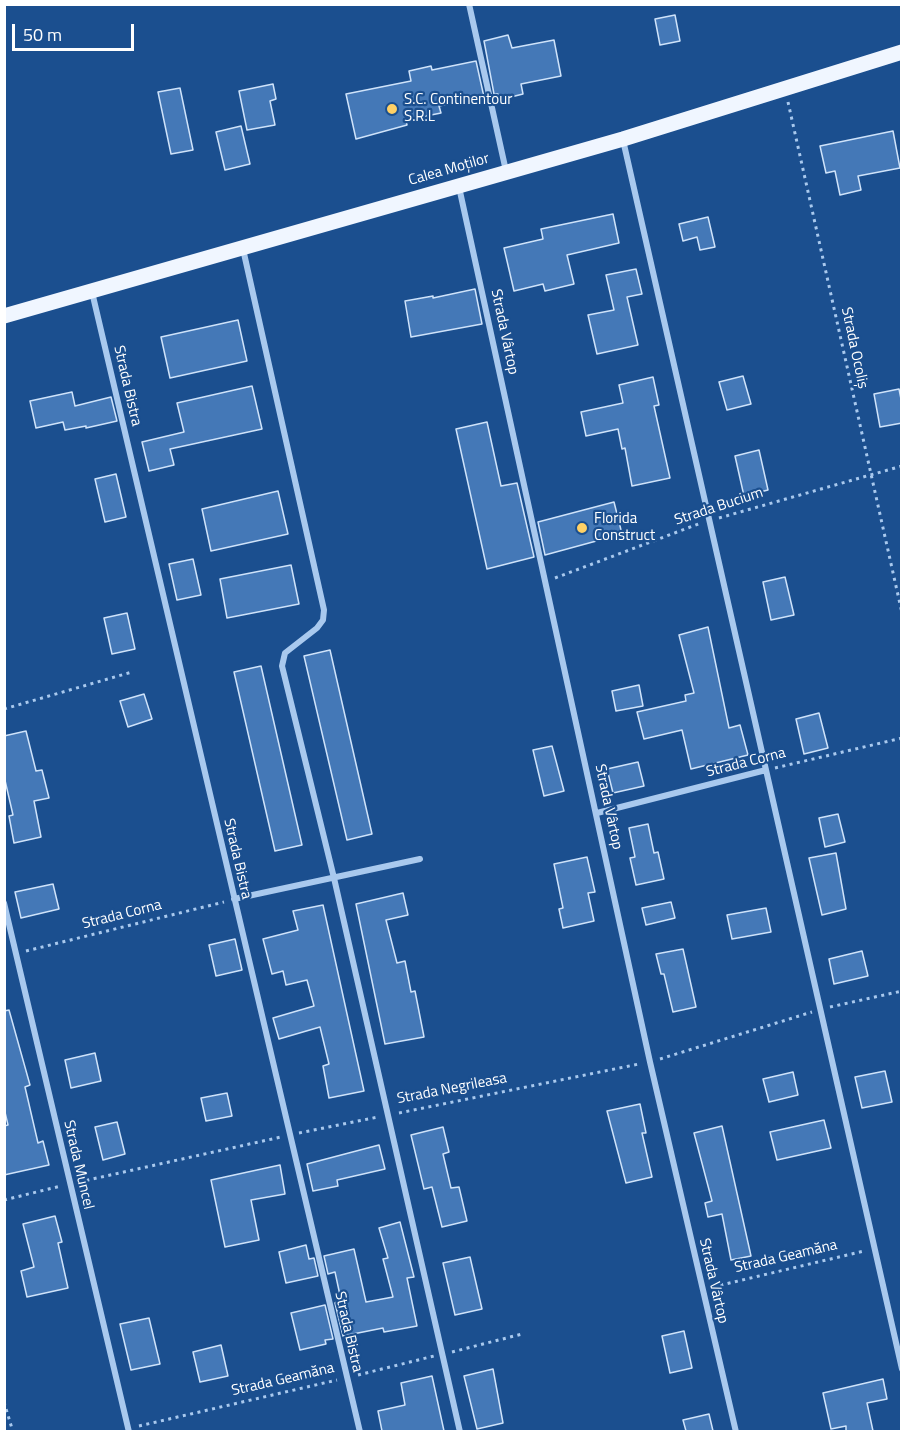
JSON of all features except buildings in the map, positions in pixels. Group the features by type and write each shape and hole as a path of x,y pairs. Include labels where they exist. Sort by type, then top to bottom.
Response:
{"main road":[{"name":"Calea Moților","path":"4,316 622,139 902,52"}],"street":[{"path":"469,4 507,172"},
{"path":"622,139 902,1369"},
{"name":"Strada Vârtop","path":"459,186 650,1062 736,1431"},
{"path":"242,249 324,609 323,620 317,628 285,653 282,666 334,878 460,1431"},
{"name":"Strada Bistra","path":"92,292 360,1431"},
{"name":"Strada Corna","path":"597,813 766,770"},
{"path":"234,899 420,859"},
{"name":"Strada Muncel","path":"4,903 129,1430"}],"path":[{"name":"Strada Ocoliș","path":"785,88 869,475 902,613"},
{"name":"Strada Bucium","path":"547,582 709,520 902,466"},
{"path":"4,709 132,672"},
{"name":"Strada Corna","path":"766,770 902,738"},
{"name":"Strada Corna","path":"16,953 234,899"},
{"name":"Strada Negrileasa","path":"4,1200 289,1135 650,1062 820,1009 902,991"},
{"name":"Strada Geamăna","path":"703,1289 874,1249"},
{"name":"Strada Geamăna","path":"129,1430 522,1334"},
{"path":"4,1402 13,1431"}],"place":[{"name":"S.C. Continentour S.R.L","path":"392,109"},
{"name":"Florida Construct","path":"582,528"}]}
